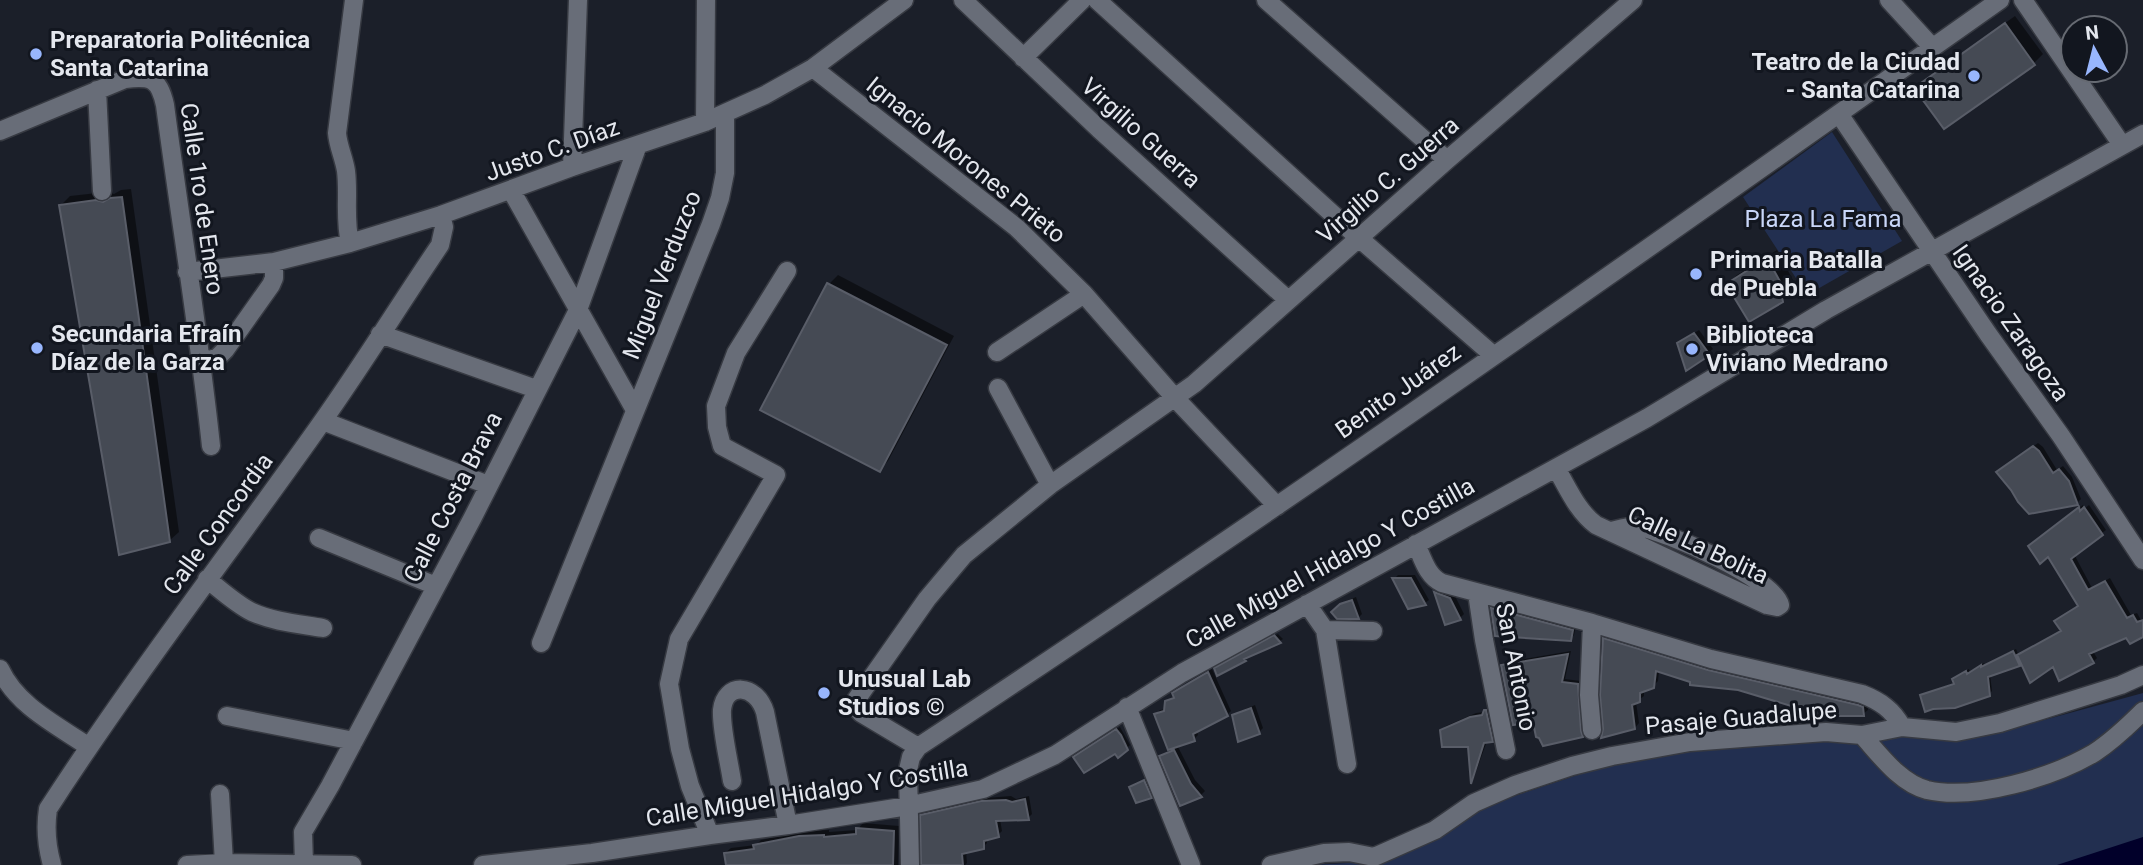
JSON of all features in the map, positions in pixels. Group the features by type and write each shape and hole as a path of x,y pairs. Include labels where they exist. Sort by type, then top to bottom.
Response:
{"street":[{"path":"350,243 346,221 346,168 337,133 354,0"},
{"path":"572,167 578,0"},
{"path":"705,122 706,0"},
{"name":"Justo C. Díaz","path":"187,272 274,262 350,243 441,215 705,122 813,68 904,0"},
{"name":"Virgilio Guerra","path":"963,0 1288,300"},
{"path":"1023,58 1082,0"},
{"path":"1097,0 1360,239 1493,355"},
{"path":"1266,0 1447,160"},
{"name":"Virgilio C. Guerra","path":"1175,398 1633,0"},
{"path":"1889,0 1933,48"},
{"name":"Benito Juárez","path":"918,747 1277,506 2000,0"},
{"path":"2023,0 2122,145"},
{"name":"Ignacio Morones Prieto","path":"813,68 1017,228 1084,294 1175,398 1277,506"},
{"name":"Calle 1ro de Enero","path":"97,90 125,79 141,77 152,79 158,84 164,105 202,361 211,446"},
{"path":"0,131 97,90 102,191"},
{"name":"Miguel Verduzco","path":"541,643 711,225 725,173 725,114"},
{"name":"Ignacio Zaragoza","path":"1839,114 1930,251 2061,436 2135,531 2143,560"},
{"name":"Calle Miguel Hidalgo Y Costilla","path":"484,865 592,853 788,825 908,806 983,789 1055,755 1182,673 1647,418 1826,310 2143,134"},
{"name":"Calle Costa Brava","path":"304,864 303,832 436,586 578,310 638,145"},
{"path":"511,190 635,410"},
{"name":"Calle Concordia","path":"52,865 47,846 48,809 207,579 323,421 440,245 444,227 441,215"},
{"path":"202,361 217,358 225,350 271,285 274,262"},
{"path":"710,835 690,786 680,749 669,684 679,639 776,475 722,446 717,427 716,406 736,353 787,271"},
{"path":"997,352 1084,294"},
{"path":"380,334 537,388"},
{"path":"998,388 1050,485"},
{"path":"910,865 908,769 911,757 918,747 866,716 855,706 859,695 927,599 964,555 1050,485 1175,398"},
{"path":"323,421 488,485"},
{"path":"1556,468 1585,517 1603,528 1637,527 1674,537 1693,546 1683,566"},
{"name":"Calle La Bolita","path":"1603,528 1767,605 1779,607 1780,600 1772,592 1725,562 1693,546"},
{"path":"319,538 436,586"},
{"name":"Pasaje Guadalupe","path":"1416,544 1434,579 1711,659 1861,694 1895,713 1902,727"},
{"path":"207,579 237,604 252,612 269,618 323,628"},
{"name":"San Antonio","path":"1477,593 1506,750"},
{"path":"1307,604 1325,630 1348,765"},
{"path":"1592,623 1589,695 1592,730"},
{"path":"1325,630 1373,631"},
{"path":"0,669 13,692 89,747"},
{"name":"Pasaje Guadalupe","path":"1271,865 1324,853 1349,852 1373,861 1435,830 1474,803 1527,781 1612,756 1690,742 1826,732 1862,735 1902,727 1956,732 1989,725 2120,685 2143,675"},
{"path":"732,781 722,710 725,698 733,692 751,691 762,703 788,825"},
{"path":"1128,707 1191,865"},
{"path":"1862,735 1889,766 1926,790 1983,791 2056,771 2094,752 2124,730 2143,710"},
{"path":"227,716 354,741"},
{"path":"220,794 224,863"},
{"path":"187,865 352,865"}],"green space":[{"name":"Plaza La Fama","path":"1832,132 1902,241 1807,295 1743,197"},
{"path":"2143,693 2143,865 1312,865 1382,861 1481,807 1593,770 1687,749 1906,736 1971,738"}],"shaded area":[{"path":"2143,837 2143,865 2057,865"}],"building":[{"name":"Teatro de la Ciudad - Santa Catarina","path":"2005,23 2035,65 1944,129 1914,88"},
{"path":"122,197 170,542 119,555 59,205 96,200 103,202"},
{"path":"1767,258 1786,292 1782,297 1783,302 1749,322 1726,284"},
{"path":"827,283 947,345 880,472 760,410"},
{"name":"Biblioteca Viviano Medrano","path":"1694,333 1710,355 1686,371 1677,343"},
{"path":"2033,446 2053,473 2059,469 2069,481 2078,505 2029,514 2018,502 1996,472"},
{"path":"2079,507 2080,511 2084,507 2103,535 2071,559 2088,590 2105,581 2127,618 2133,615 2137,622 2143,620 2143,637 2130,644 2126,638 2089,654 2094,663 2059,681 2053,667 2030,683 2017,655 2061,631 2054,621 2078,606 2048,557 2040,564 2028,546"},
{"path":"1392,578 1411,578 1426,605 1408,609"},
{"path":"1434,592 1450,598 1461,620 1445,625"},
{"path":"1352,600 1359,619 1337,619 1331,612 1340,604"},
{"path":"1491,608 1573,630 1571,641 1495,636"},
{"path":"1274,635 1281,643 1244,659 1246,661 1217,676 1214,668"},
{"path":"1603,638 1708,670 1858,705 1863,707 1864,716 1819,716 1738,690 1690,685 1690,682 1656,671 1654,688 1640,693 1640,702 1632,705 1635,729 1601,738"},
{"path":"2013,651 2020,666 1988,677 1990,696 1955,708 1925,712 1920,695 1954,684 1952,679 1966,671 1967,674"},
{"path":"1568,654 1562,682 1578,684 1583,737 1543,746 1536,737 1533,722 1513,725 1501,665"},
{"path":"1208,672 1228,716 1193,734 1195,741 1168,750 1154,714 1164,711 1165,701 1174,698 1172,693"},
{"path":"1251,708 1260,734 1238,742 1232,715"},
{"path":"1484,710 1493,742 1484,743 1471,784 1468,747 1442,747 1440,730 1470,717 1482,715"},
{"path":"1116,729 1128,750 1118,758 1115,754 1084,773 1073,757"},
{"path":"1174,750 1191,784 1202,797 1180,806 1159,756"},
{"path":"1144,780 1152,798 1136,803 1129,787"},
{"path":"1025,799 1029,820 996,821 999,837 984,841 984,849 962,854 963,865 921,865 920,815 981,801 1012,802"},
{"path":"856,828 894,831 893,865 726,865 724,853 754,849 753,845 799,836 856,834"}],"place":[{"name":"Preparatoria Politécnica Santa Catarina","path":"36,54"},
{"name":"Teatro de la Ciudad - Santa Catarina","path":"1974,76"},
{"name":"Primaria Batalla de Puebla","path":"1696,274"},
{"name":"Secundaria Efraín Díaz de la Garza","path":"37,348"},
{"name":"Biblioteca Viviano Medrano","path":"1692,349"},
{"name":"Unusual Lab Studios ©","path":"824,693"}]}
